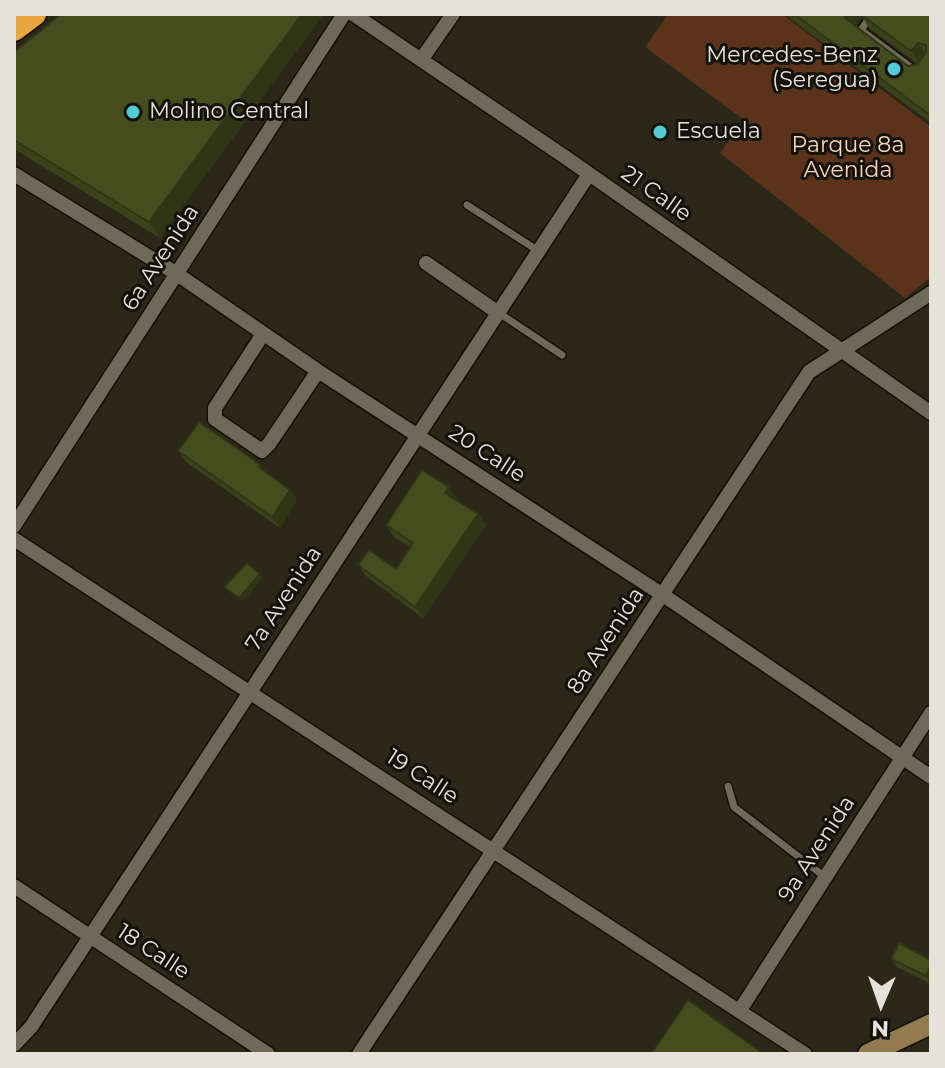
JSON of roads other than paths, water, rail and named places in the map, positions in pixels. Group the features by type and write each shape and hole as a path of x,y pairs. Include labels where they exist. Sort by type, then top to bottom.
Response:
{"highway":[{"path":"14,29 34,14"}],"main road":[{"path":"868,1054 931,1024"}],"street":[{"name":"6a Avenida","path":"14,526 344,14"},
{"name":"21 Calle","path":"353,14 931,413"},
{"path":"421,60 453,14"},
{"name":"20 Calle","path":"14,174 177,274 318,371 663,595 931,777"},
{"name":"7a Avenida","path":"14,1045 31,1027 589,174"},
{"path":"426,263 497,312"},
{"name":"8a Avenida","path":"359,1054 809,372 931,293"},
{"path":"263,334 215,408 215,419 262,451 318,371"},
{"name":"19 Calle","path":"14,539 805,1054"},
{"name":"9a Avenida","path":"740,1010 931,713"},
{"name":"18 Calle","path":"14,886 268,1054"}],"lane":[{"path":"872,14 861,30 923,76"},
{"path":"467,205 537,250"},
{"path":"497,312 562,355"},
{"path":"728,786 734,807 825,877"}],"place":[{"name":"Mercedes-Benz (Seregua)","path":"894,69"},
{"name":"Molino Central","path":"133,112"},
{"name":"Escuela","path":"660,132"}],"park label":[{"name":"Parque 8a Avenida","path":"848,158"}]}
